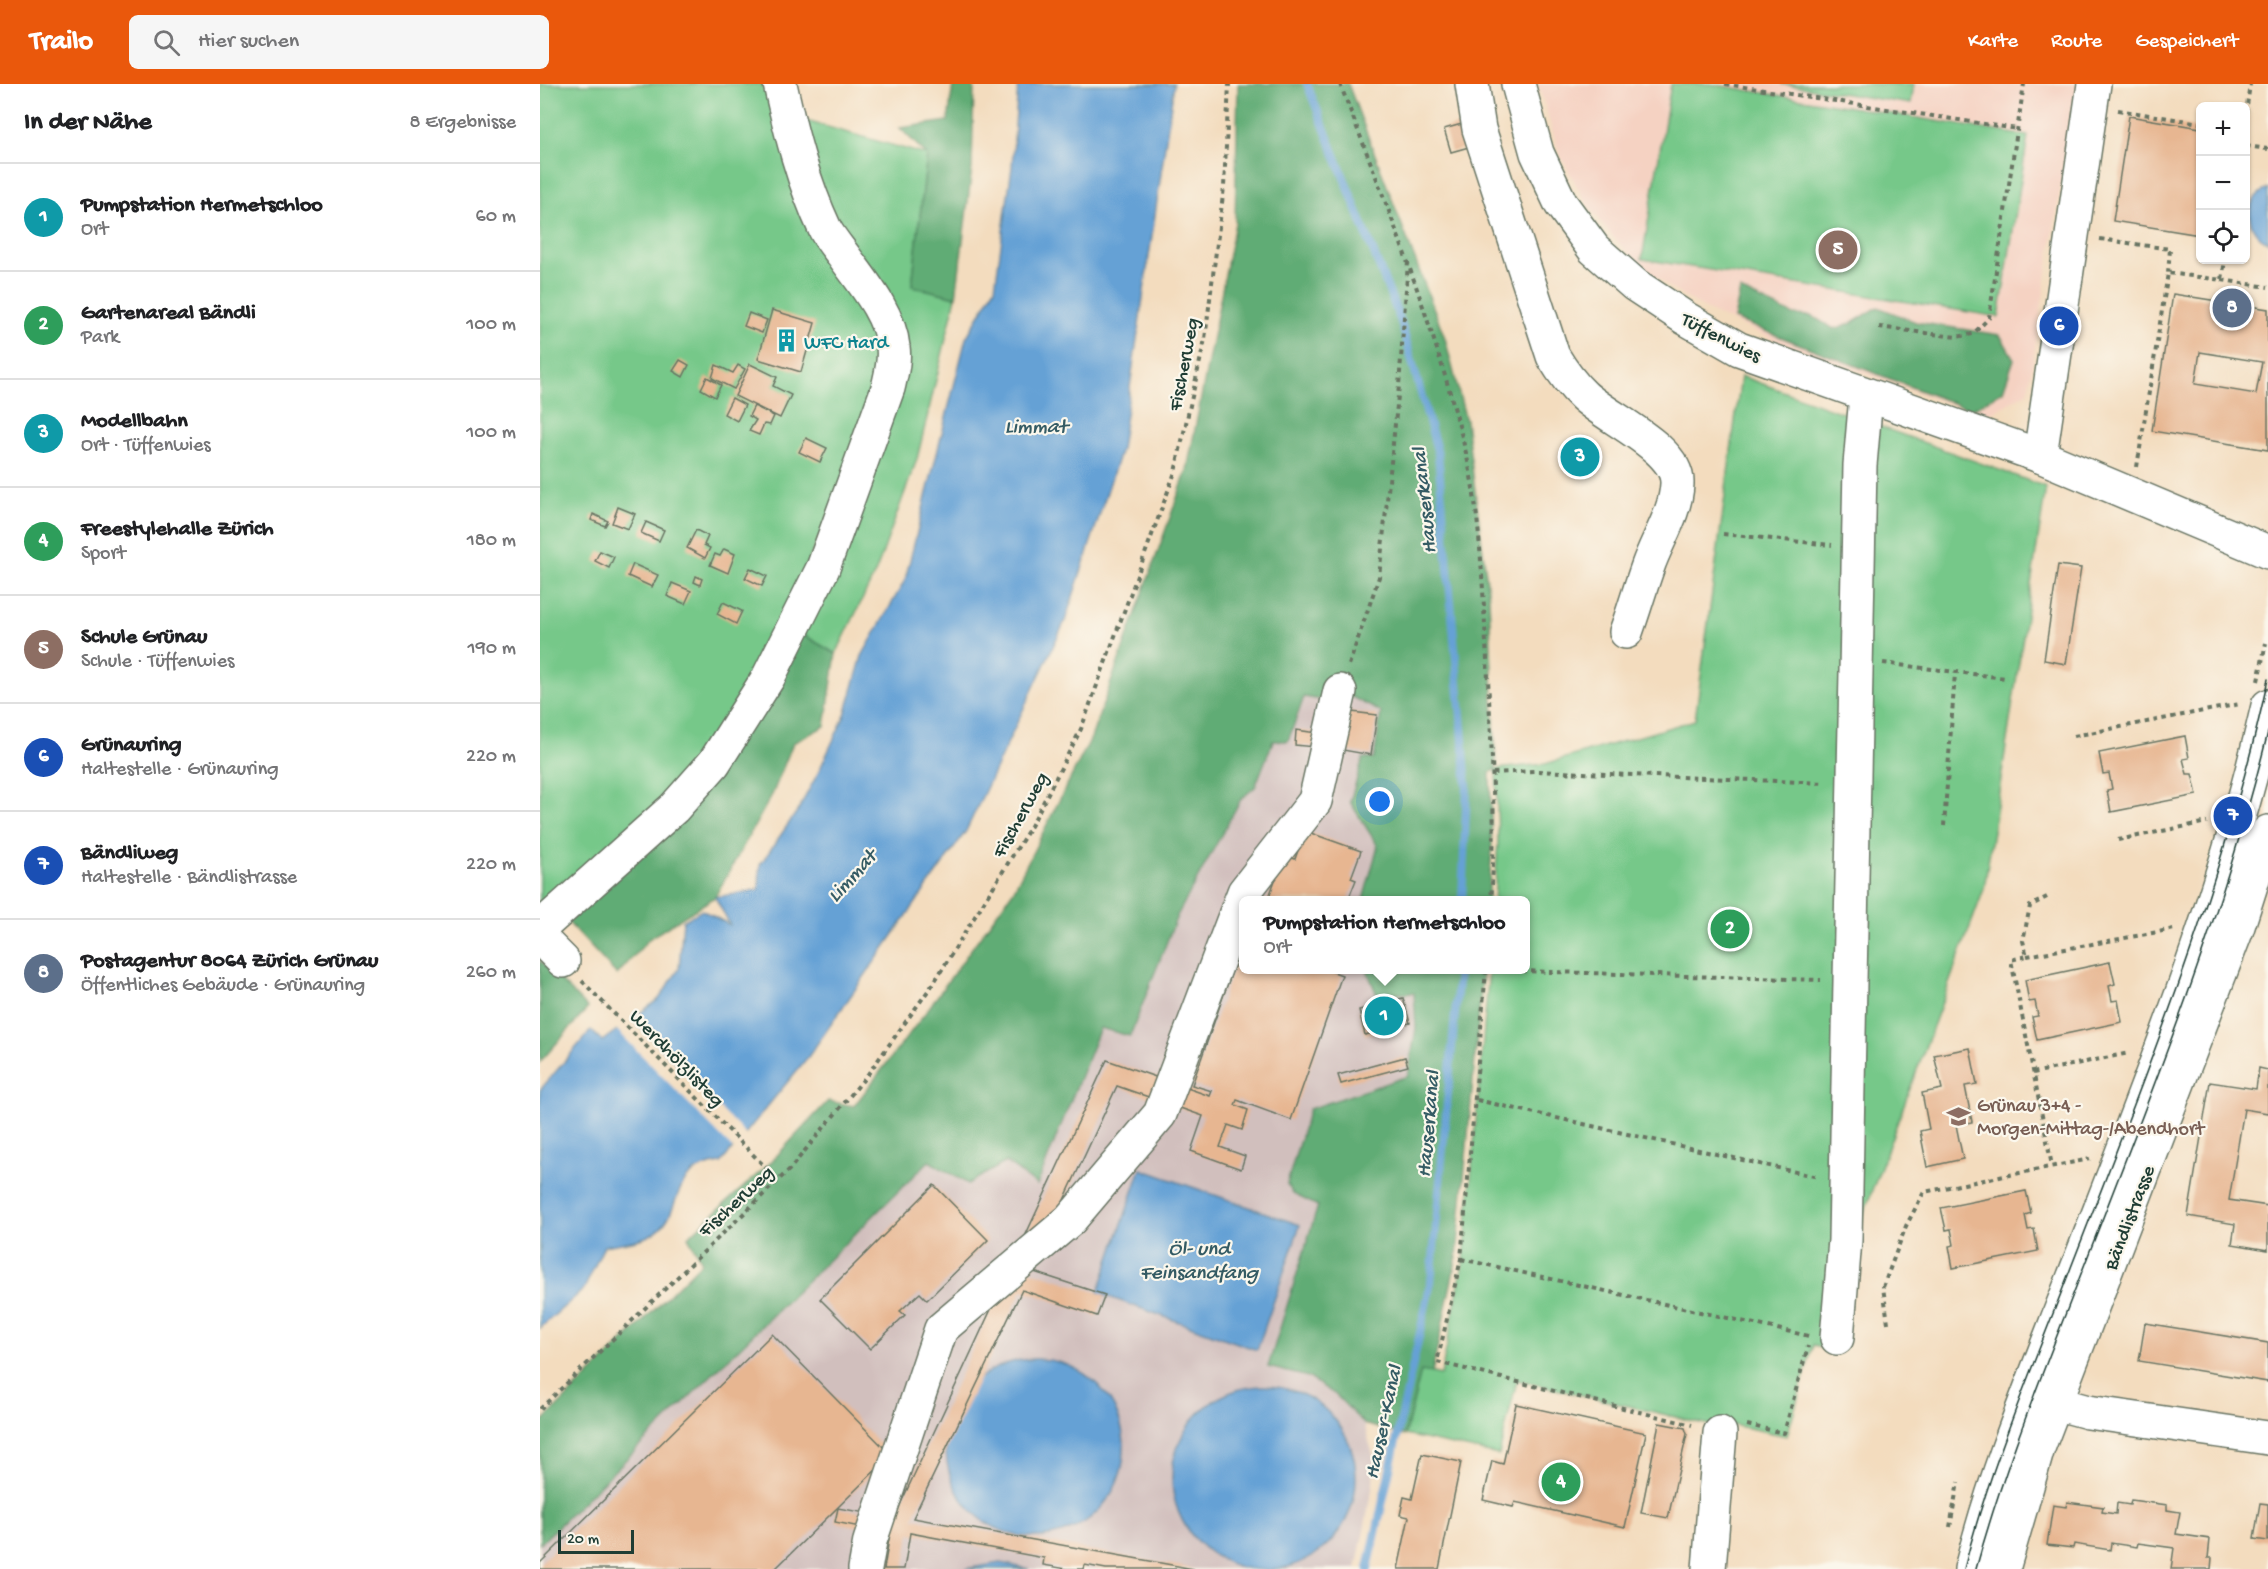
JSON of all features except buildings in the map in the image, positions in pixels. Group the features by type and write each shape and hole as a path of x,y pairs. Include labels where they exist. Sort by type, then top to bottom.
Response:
{"street":[{"path":"540,928 674,808 714,763 768,678 823,568 888,388 893,362 892,338 884,317 865,285 826,231 798,158 780,84"},
{"path":"1472,84 1479,129 1553,356 1575,388 1604,412 1658,448 1675,469 1677,482 1674,502 1647,567 1626,632"},
{"name":"Tüffenwies","path":"1518,84 1537,153 1561,204 1594,249 1635,285 1739,349 2040,456 2268,552"},
{"path":"2040,456 2102,97"},
{"path":"1837,1338 1845,1250 1856,784 1860,465 1866,396"},
{"path":"1242,896 1315,801 1340,691"},
{"path":"1971,1569 1996,1480 2187,979 2229,850 2257,704"},
{"name":"Bändlistrasse","path":"2003,1569 2023,1495 2055,1403 2237,929 2268,832"},
{"path":"865,1569 870,1541 941,1329 1070,1220 1160,1114 1239,905"},
{"path":"540,938 562,961"},
{"path":"2055,1403 2088,1412 2268,1438"},
{"path":"1709,1569 1720,1433"}],"path":[{"path":"1229,86 1236,84"},
{"path":"1340,84 1408,260 1435,339 1467,460 1485,621 1495,852 1491,896"},
{"path":"1725,84 2017,129"},
{"path":"1879,327 1956,337 1973,334 1989,318 2024,84"},
{"path":"2248,102 2250,84"},
{"name":"Fischerweg","path":"540,1409 778,1180 868,1074 939,975 1032,826 1081,729 1175,472 1204,339 1224,187 1229,86"},
{"path":"2102,97 2196,122"},
{"path":"2250,147 2268,149"},
{"path":"2090,238 2170,249 2136,477"},
{"path":"1340,691 1379,577 1400,386 1408,260"},
{"path":"2222,280 2224,264"},
{"path":"2168,273 2268,287"},
{"path":"1723,534 1859,547"},
{"path":"1857,657 1868,661 2004,678"},
{"path":"1944,826 1955,673"},
{"path":"2074,736 2257,704"},
{"path":"1493,773 1535,771 1856,784"},
{"path":"2118,840 2215,820"},
{"path":"2027,956 2023,941 2030,906 2047,897"},
{"path":"2052,1166 2010,960 2178,928"},
{"name":"Werdhölzlisteg","path":"562,961 778,1180"},
{"path":"1530,971 1851,981"},
{"path":"1461,1259 1811,1336 1784,1433 1740,1424 1730,1432 1720,1433 1437,1362 1461,1259 1477,1100 1486,974"},
{"path":"2033,1073 2134,1052"},
{"path":"1477,1100 1846,1183"},
{"path":"1888,1323 1883,1287 1906,1226 1924,1192 2093,1159"}],"shaded area":[{"path":"1538,84 2077,84 2028,392 1985,417 1781,343 1707,310 1673,290 1640,265 1612,236 1586,203 1560,155"},
{"path":"1323,687 1340,691 1381,712 1374,759 1350,802 1378,846 1364,896 1239,896 1239,974 1369,974 1377,995 1414,993 1416,1028 1408,1076 1309,1109 1293,1194 1318,1206 1268,1367 1308,1377 1336,1395 1364,1424 1374,1458 1373,1485 1356,1569 540,1569 540,1544 930,1160 968,1184 1006,1162 1037,1184 1100,1027 1130,1036 1177,916 1241,799 1255,787 1273,741 1288,741 1304,697 1321,700"}],"green space":[{"path":"540,84 768,84 884,333 855,458 766,654 716,748 540,914"},
{"path":"953,84 974,84 972,168 956,297 912,286 927,155 900,128 948,121"},
{"path":"1238,84 1348,84 1445,338 1466,421 1489,598 1496,769 1490,773 1492,850 1488,896 1364,896 1378,846 1350,802 1363,758 1374,759 1381,712 1340,691 1323,687 1321,700 1304,697 1288,741 1273,741 1255,787 1241,799 1177,916 1130,1036 1100,1028 1037,1185 1006,1162 968,1184 929,1161 540,1544 540,1424 702,1262 688,1237 768,1165 828,1101 854,1106 923,1016 1013,891 1091,738 1187,470 1235,223"},
{"path":"1671,84 1710,84 2028,136 1999,317 1642,259"},
{"path":"1781,84 1914,84 1911,104"},
{"path":"792,117 927,155 912,286 956,297 917,459 876,571 836,654 800,633 894,389 844,247"},
{"path":"1740,290 1794,315 1812,316 1834,329 1852,323 1878,307 1916,322 2000,335 2014,359 2003,391 1971,410 1734,319"},
{"path":"1741,376 2046,487 1984,889 1852,1245 1839,1351 1813,1345 1787,1436 1733,1425 1731,1430 1517,1380 1499,1455 1405,1435 1421,1370 1441,1375 1464,1259 1489,974 1530,974 1530,896 1494,896 1498,842 1496,769 1545,764 1695,720"},
{"path":"800,633 836,654 825,726 793,743 773,793 715,897 650,938 617,975 563,917 710,778"},
{"path":"540,960 588,1008 540,1062"},
{"path":"1369,974 1483,974 1457,1256 1432,1373 1421,1371 1405,1435 1364,1424 1336,1395 1308,1377 1268,1367 1318,1206 1293,1194 1287,1184 1309,1109 1408,1076 1416,1028 1414,993 1377,995"}],"water":[{"name":"Limmat","path":"1018,84 1174,84 1121,449 1065,621 966,831 808,1057 721,1163 703,1168 690,1175 683,1184 669,1217 662,1227 640,1239 604,1246 584,1289 540,1328 540,1090 591,1030 602,1041 659,999 679,969 683,921 702,910 730,925 715,897 759,890 760,865 798,810 818,773 845,715 862,656 905,580 966,338 995,288 1012,167"},
{"path":"2268,189 2268,242 2260,237 2251,223 2251,207 2260,193"},
{"name":"Öl- und Feinsandfang","path":"1141,1169 1300,1225 1257,1350 1098,1293"},
{"path":"1035,1359 1069,1366 1098,1385 1117,1414 1124,1448 1117,1482 1098,1511 1069,1530 1035,1537 1001,1530 972,1511 953,1482 946,1448 953,1414 972,1385 1001,1366"},
{"path":"1264,1386 1299,1393 1315,1401 1329,1413 1341,1427 1349,1443 1356,1478 1349,1513 1341,1529 1329,1543 1315,1555 1299,1563 1264,1570 1229,1563 1213,1555 1199,1543 1187,1529 1179,1513 1172,1478 1179,1443 1187,1427 1199,1413 1213,1401 1229,1393"},
{"path":"1000,1563 1029,1569 965,1569"}],"pier":[{"path":"630,1017 748,1137 736,1152 615,1028"}],"waterway":[{"name":"Hauserkanal","path":"1307,84 1401,322 1438,454 1467,786 1462,896"},
{"name":"Hauserkanal","path":"1368,1569 1431,1282 1459,974"}],"tram line":[{"path":"1964,1569 1986,1493 2012,1418 2181,979 2229,830 2268,679"},
{"path":"1976,1569 1998,1495 2024,1423 2157,1076 2206,940 2250,802 2268,732"}],"place":[{"name":"Schule Grünau","path":"1838,250"},
{"name":"Postagentur 8064 Zürich Grünau","path":"2232,308"},
{"name":"Grünauring","path":"2059,326"},
{"name":"WFC Hard","path":"786,341"},
{"name":"Modellbahn","path":"1580,457"},
{"name":"Bändliweg","path":"2233,816"},
{"name":"Gartenareal Bändli","path":"1730,929"},
{"name":"Pumpstation Hermetschloo","path":"1384,1016"},
{"name":"Grünau 3+4 - Morgen-Mittag-/Abendhort","path":"1959,1116"},
{"name":"Freestylehalle Zürich","path":"1561,1482"}],"water label":[{"name":"Hauser-Kanal","path":"1382,1422"}]}
